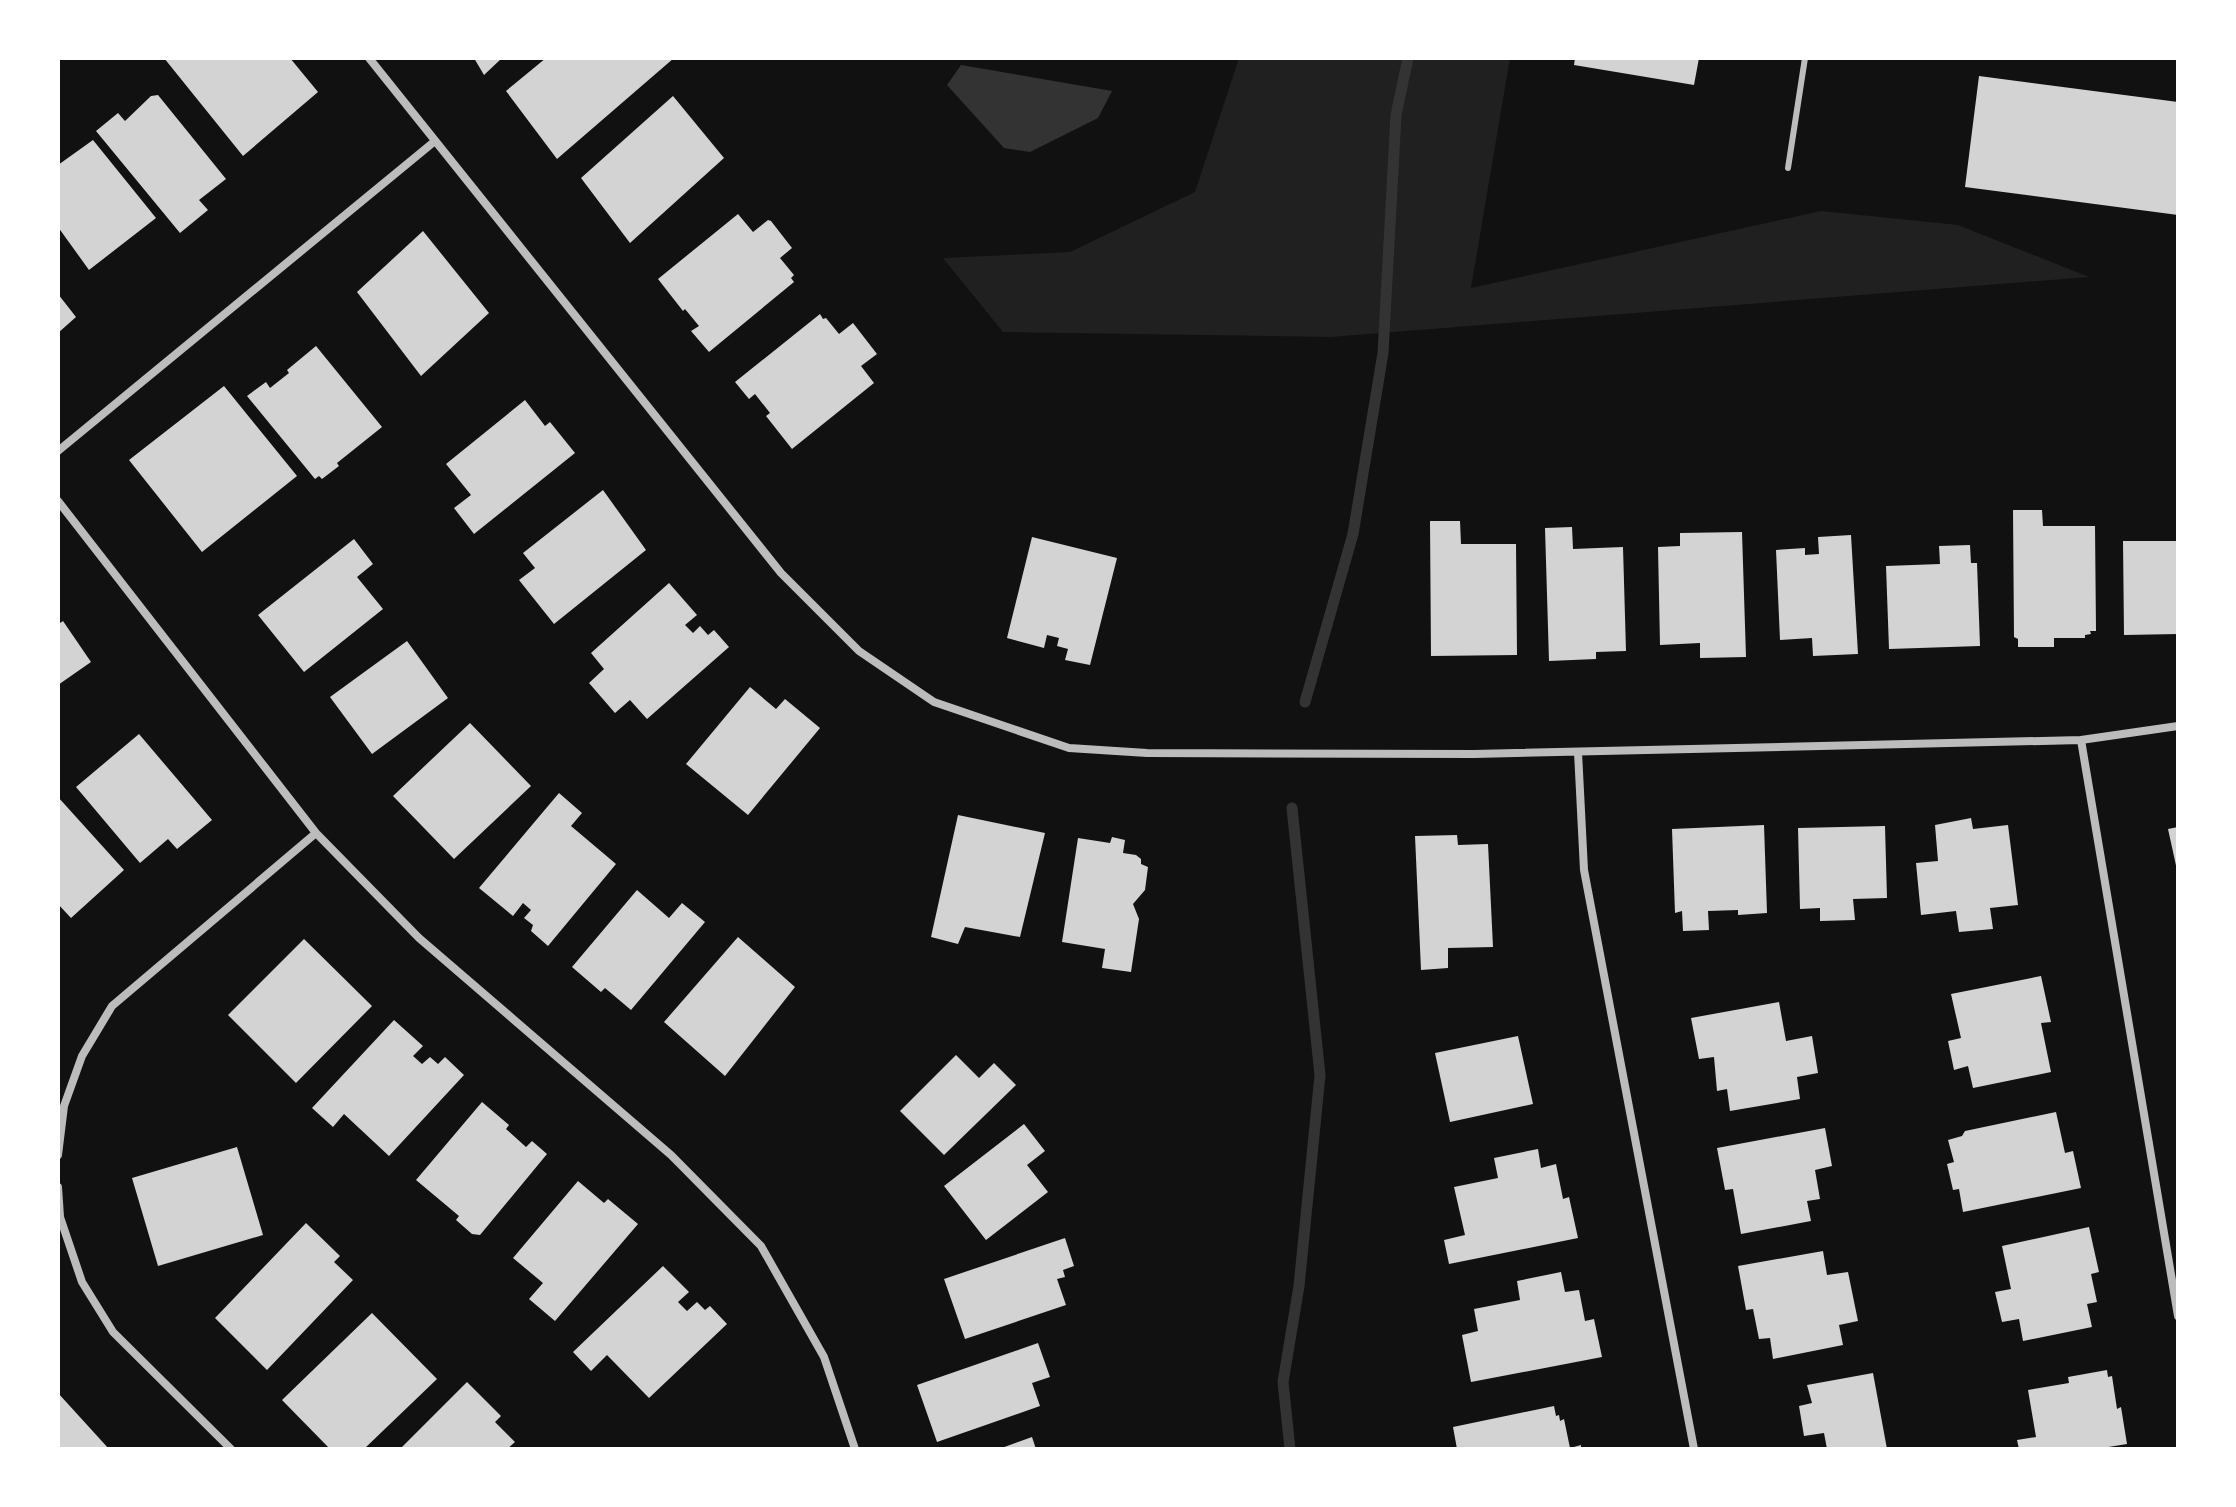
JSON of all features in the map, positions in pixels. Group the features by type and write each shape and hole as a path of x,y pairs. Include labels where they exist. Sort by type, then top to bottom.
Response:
{"street":[{"path":"369,58 781,573 859,651 934,702 1069,748 1147,753 1578,752 2081,740 2178,726"},
{"path":"58,451 435,141"},
{"path":"58,501 316,833 419,938 671,1155 761,1246 824,1357 855,1449"},
{"path":"2081,740 2178,1316"},
{"path":"1578,752 1584,870 1694,1449"},
{"path":"58,1155 64,1106 82,1056 112,1006 316,833"},
{"path":"58,1187 60,1217 82,1282 113,1332 231,1449"}],"lane":[{"path":"1788,168 1805,58"}],"shaded area":[{"path":"1239,58 1510,58 1471,288 1821,211 1958,225 2089,277 1330,337 1003,332 943,258 1070,252 1195,192"},
{"path":"961,65 1112,91 1098,118 1030,152 1004,148 947,85"}],"building":[{"path":"164,58 290,58 318,92 243,156"},
{"path":"474,58 502,58 484,75"},
{"path":"546,58 674,58 557,159 506,91"},
{"path":"1575,58 1699,58 1694,85 1574,65"},
{"path":"1979,76 2178,102 2178,215 1965,187"},
{"path":"158,95 226,179 199,200 208,210 180,233 96,131 118,113 125,121 151,96"},
{"path":"673,96 724,158 630,243 581,178"},
{"path":"93,140 156,218 89,270 58,227 58,165"},
{"path":"738,214 753,232 768,220 771,221 792,248 780,258 794,275 791,278 794,282 709,352 691,331 699,326 658,279"},
{"path":"423,231 489,313 421,376 357,292"},
{"path":"58,294 76,317 58,333"},
{"path":"820,314 839,334 853,323 877,354 861,366 874,383 792,449 766,416 770,413 755,394 749,399 735,382"},
{"path":"316,346 382,427 322,479 319,476 315,479 247,396 266,382 270,388"},
{"path":"224,386 297,476 202,552 129,460"},
{"path":"525,400 545,426 550,422 575,453 474,534 454,508 471,495 446,464"},
{"path":"603,490 646,550 554,624 519,580 535,568 523,553"},
{"path":"2013,510 2042,510 2043,526 2095,526 2096,631 2090,631 2091,634 2085,635 2085,638 2054,638 2054,647 2018,647 2018,639 2014,637"},
{"path":"1430,521 1460,521 1461,544 1516,544 1517,655 1431,656"},
{"path":"1572,527 1573,549 1623,547 1626,651 1596,652 1596,659 1549,661 1545,528"},
{"path":"1742,532 1746,657 1700,658 1700,643 1660,645 1658,547 1680,546 1680,533"},
{"path":"1851,535 1858,654 1813,656 1812,638 1780,640 1776,550 1805,548 1805,555 1819,554 1818,537"},
{"path":"1032,537 1117,558 1090,665 1065,660 1068,649 1057,646 1059,638 1047,635 1044,648 1007,638"},
{"path":"354,539 373,564 357,577 383,609 304,672 258,615"},
{"path":"2123,541 2178,541 2178,634 2124,635"},
{"path":"1970,545 1971,563 1977,563 1980,646 1889,649 1886,566 1940,564 1939,546"},
{"path":"669,583 697,615 685,625 693,633 700,626 708,635 714,630 729,647 647,719 630,700 615,713 589,683 604,669 591,653"},
{"path":"58,621 63,621 91,662 58,685"},
{"path":"407,641 448,698 372,754 330,697"},
{"path":"750,687 776,709 785,699 820,728 748,815 686,764"},
{"path":"470,723 531,786 454,859 393,796"},
{"path":"139,734 212,820 177,849 168,839 140,863 76,787"},
{"path":"559,793 582,813 571,826 616,864 548,946 531,931 533,925 524,918 531,910 523,903 513,916 479,888"},
{"path":"58,797 124,870 71,918 58,904"},
{"path":"958,815 1045,833 1020,937 965,927 958,944 931,937"},
{"path":"1971,818 1973,829 2008,825 2018,905 1990,908 1993,929 1959,932 1956,911 1921,915 1916,863 1938,861 1935,825"},
{"path":"1764,825 1767,913 1738,915 1738,910 1708,911 1709,930 1683,931 1682,911 1675,913 1672,829"},
{"path":"1885,826 1887,898 1853,899 1855,920 1820,921 1820,908 1800,909 1798,828"},
{"path":"2178,827 2178,869 2177,870 2168,829"},
{"path":"1457,835 1458,845 1488,844 1493,947 1448,948 1448,968 1421,970 1415,836"},
{"path":"1112,837 1125,840 1123,853 1136,855 1141,859 1141,864 1148,867 1145,890 1133,904 1139,919 1131,972 1102,968 1105,949 1062,942 1078,838 1110,843"},
{"path":"637,890 669,918 682,903 705,922 631,1010 605,988 601,992 572,967"},
{"path":"738,937 795,987 725,1076 664,1022"},
{"path":"304,939 372,1006 296,1083 228,1015"},
{"path":"2041,976 2051,1022 2041,1023 2051,1072 1973,1088 1968,1066 1954,1070 1948,1041 1961,1038 1951,994"},
{"path":"1779,1002 1786,1041 1812,1036 1818,1073 1797,1077 1800,1099 1730,1111 1727,1089 1717,1091 1714,1057 1699,1059 1691,1018"},
{"path":"394,1020 423,1046 413,1056 422,1064 430,1057 438,1064 445,1057 464,1075 389,1156 344,1114 333,1127 312,1108"},
{"path":"1518,1036 1533,1104 1450,1122 1435,1053"},
{"path":"956,1055 979,1078 994,1063 1016,1085 944,1155 900,1111"},
{"path":"482,1102 509,1125 506,1129 526,1147 532,1141 547,1154 480,1235 472,1234 456,1220 459,1216 416,1180"},
{"path":"2056,1112 2065,1153 2073,1151 2081,1188 1963,1212 1959,1189 1953,1190 1947,1164 1954,1162 1948,1140 1962,1136 1965,1131"},
{"path":"1024,1124 1045,1151 1027,1165 1048,1192 986,1240 944,1186"},
{"path":"1825,1128 1832,1166 1815,1170 1820,1199 1807,1201 1811,1221 1741,1234 1733,1189 1725,1190 1717,1148"},
{"path":"237,1147 263,1235 158,1266 132,1178"},
{"path":"1538,1149 1541,1168 1556,1164 1563,1199 1569,1197 1578,1238 1449,1264 1444,1240 1465,1235 1454,1187 1498,1178 1494,1158"},
{"path":"578,1181 604,1203 608,1199 638,1224 555,1321 529,1299 543,1283 513,1258"},
{"path":"306,1223 340,1256 334,1262 353,1280 267,1370 215,1318"},
{"path":"2089,1227 2099,1272 2091,1274 2097,1302 2087,1304 2092,1327 2023,1341 2019,1319 2002,1322 1995,1292 2011,1289 2002,1246"},
{"path":"1065,1238 1074,1266 1063,1270 1065,1277 1057,1279 1066,1305 965,1339 944,1279"},
{"path":"1823,1251 1827,1275 1848,1272 1858,1321 1839,1325 1843,1345 1773,1359 1770,1338 1759,1339 1753,1309 1746,1310 1738,1266"},
{"path":"663,1266 689,1292 678,1302 687,1311 697,1302 705,1310 710,1306 727,1324 649,1398 607,1355 591,1371 573,1352"},
{"path":"1561,1272 1565,1292 1579,1290 1585,1321 1594,1319 1602,1357 1471,1382 1462,1335 1478,1331 1474,1309 1520,1300 1517,1281"},
{"path":"372,1313 437,1379 364,1449 330,1449 282,1400"},
{"path":"1038,1343 1050,1377 1032,1383 1040,1406 937,1442 917,1385"},
{"path":"2107,1370 2108,1377 2112,1376 2117,1409 2121,1407 2127,1444 2096,1449 2019,1449 2017,1440 2036,1437 2028,1390 2069,1383 2068,1377"},
{"path":"1873,1373 1887,1449 1827,1449 1824,1433 1804,1436 1799,1406 1812,1403 1807,1385"},
{"path":"467,1382 501,1416 495,1422 515,1442 507,1449 400,1449"},
{"path":"58,1393 109,1449 58,1449"},
{"path":"1554,1406 1556,1416 1559,1415 1560,1421 1564,1419 1570,1448 1581,1445 1581,1449 1457,1449 1453,1427"},
{"path":"1032,1437 1036,1449 999,1449"}],"waterway":[{"path":"1305,702 1353,534 1383,353 1396,115 1408,58"},
{"path":"1290,1449 1283,1382 1299,1286 1320,1075 1292,808"}]}
